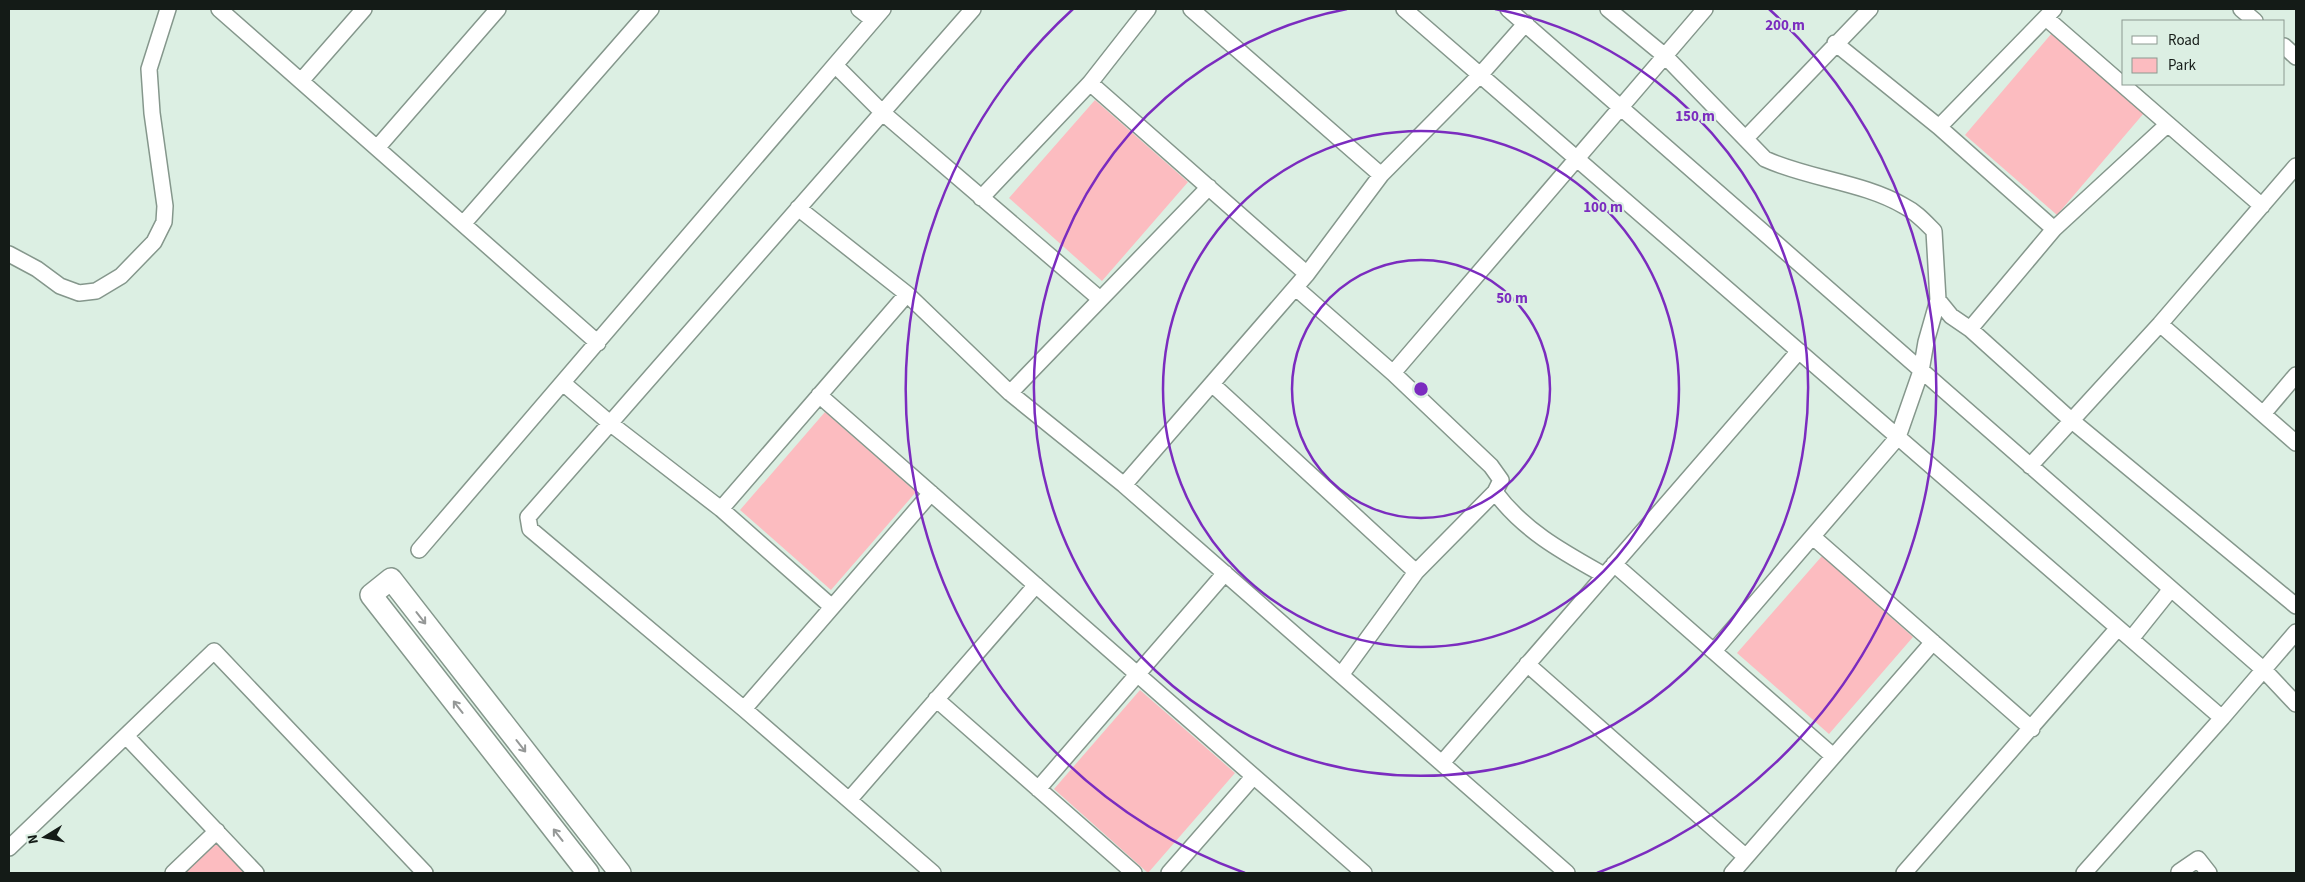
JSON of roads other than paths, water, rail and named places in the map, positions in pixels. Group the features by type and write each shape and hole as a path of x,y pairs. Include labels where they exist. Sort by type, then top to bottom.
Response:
{"street":[{"path":"9,254 60,286 79,293 96,291 121,276 154,242 164,222 165,206 152,113 149,69 168,9"},
{"path":"219,9 598,343"},
{"path":"301,81 364,9"},
{"path":"377,148 498,9"},
{"path":"463,224 651,9"},
{"path":"420,550 878,14 859,9"},
{"path":"925,871 849,800 744,709 530,529 528,517 973,9"},
{"path":"981,198 1090,82 1148,9"},
{"path":"1191,9 1381,176"},
{"path":"1404,9 2222,718"},
{"path":"1508,9 2264,670 2296,704"},
{"path":"1608,9 1665,56 1765,159 1785,168 1869,192 1903,205 1918,214 1934,231 1938,300 1926,342 1921,371 1898,437 1714,651"},
{"path":"1393,373 1705,9"},
{"path":"1746,138 1870,9"},
{"path":"2241,9 2254,20"},
{"path":"1939,127 2050,13 2122,81"},
{"path":"1124,485 1308,274 1381,176 1481,74 1526,23"},
{"path":"1836,43 1939,127 2054,230"},
{"path":"2285,47 2296,57"},
{"path":"835,65 883,113 1100,299"},
{"path":"1090,82 1308,274"},
{"path":"2127,85 2262,206"},
{"path":"1970,329 2054,230 2168,124"},
{"path":"2030,466 2160,324 2296,166"},
{"path":"1010,393 1209,187"},
{"path":"798,208 907,294 1010,393 1124,485 1567,873"},
{"path":"1296,288 1393,373 1491,466 1501,480 1495,492 1416,572 1341,675"},
{"path":"720,509 907,294"},
{"path":"1938,300 1950,316 1970,329 2071,420 2296,606"},
{"path":"2160,324 2296,443"},
{"path":"1442,763 1799,351"},
{"path":"2263,414 2296,376"},
{"path":"563,383 610,424 720,509 832,607"},
{"path":"1212,384 1416,572"},
{"path":"819,395 1254,776 1354,870"},
{"path":"1495,492 1509,510 1540,538 1609,570 1714,651 1833,756"},
{"path":"744,709 931,493"},
{"path":"1812,537 2032,729"},
{"path":"1038,789 1226,573"},
{"path":"588,873 371,595 391,579 620,873"},
{"path":"849,800 1036,585"},
{"path":"2131,639 2171,589"},
{"path":"1904,873 2032,729 2118,628"},
{"path":"2084,873 2296,632"},
{"path":"1732,873 1933,642"},
{"path":"9,848 214,651 425,873"},
{"path":"1527,664 1746,856"},
{"path":"936,699 1134,873"},
{"path":"126,736 256,873"},
{"path":"1169,873 1254,776"},
{"path":"173,873 217,831"},
{"path":"2179,872 2198,859 2209,873"}]}
